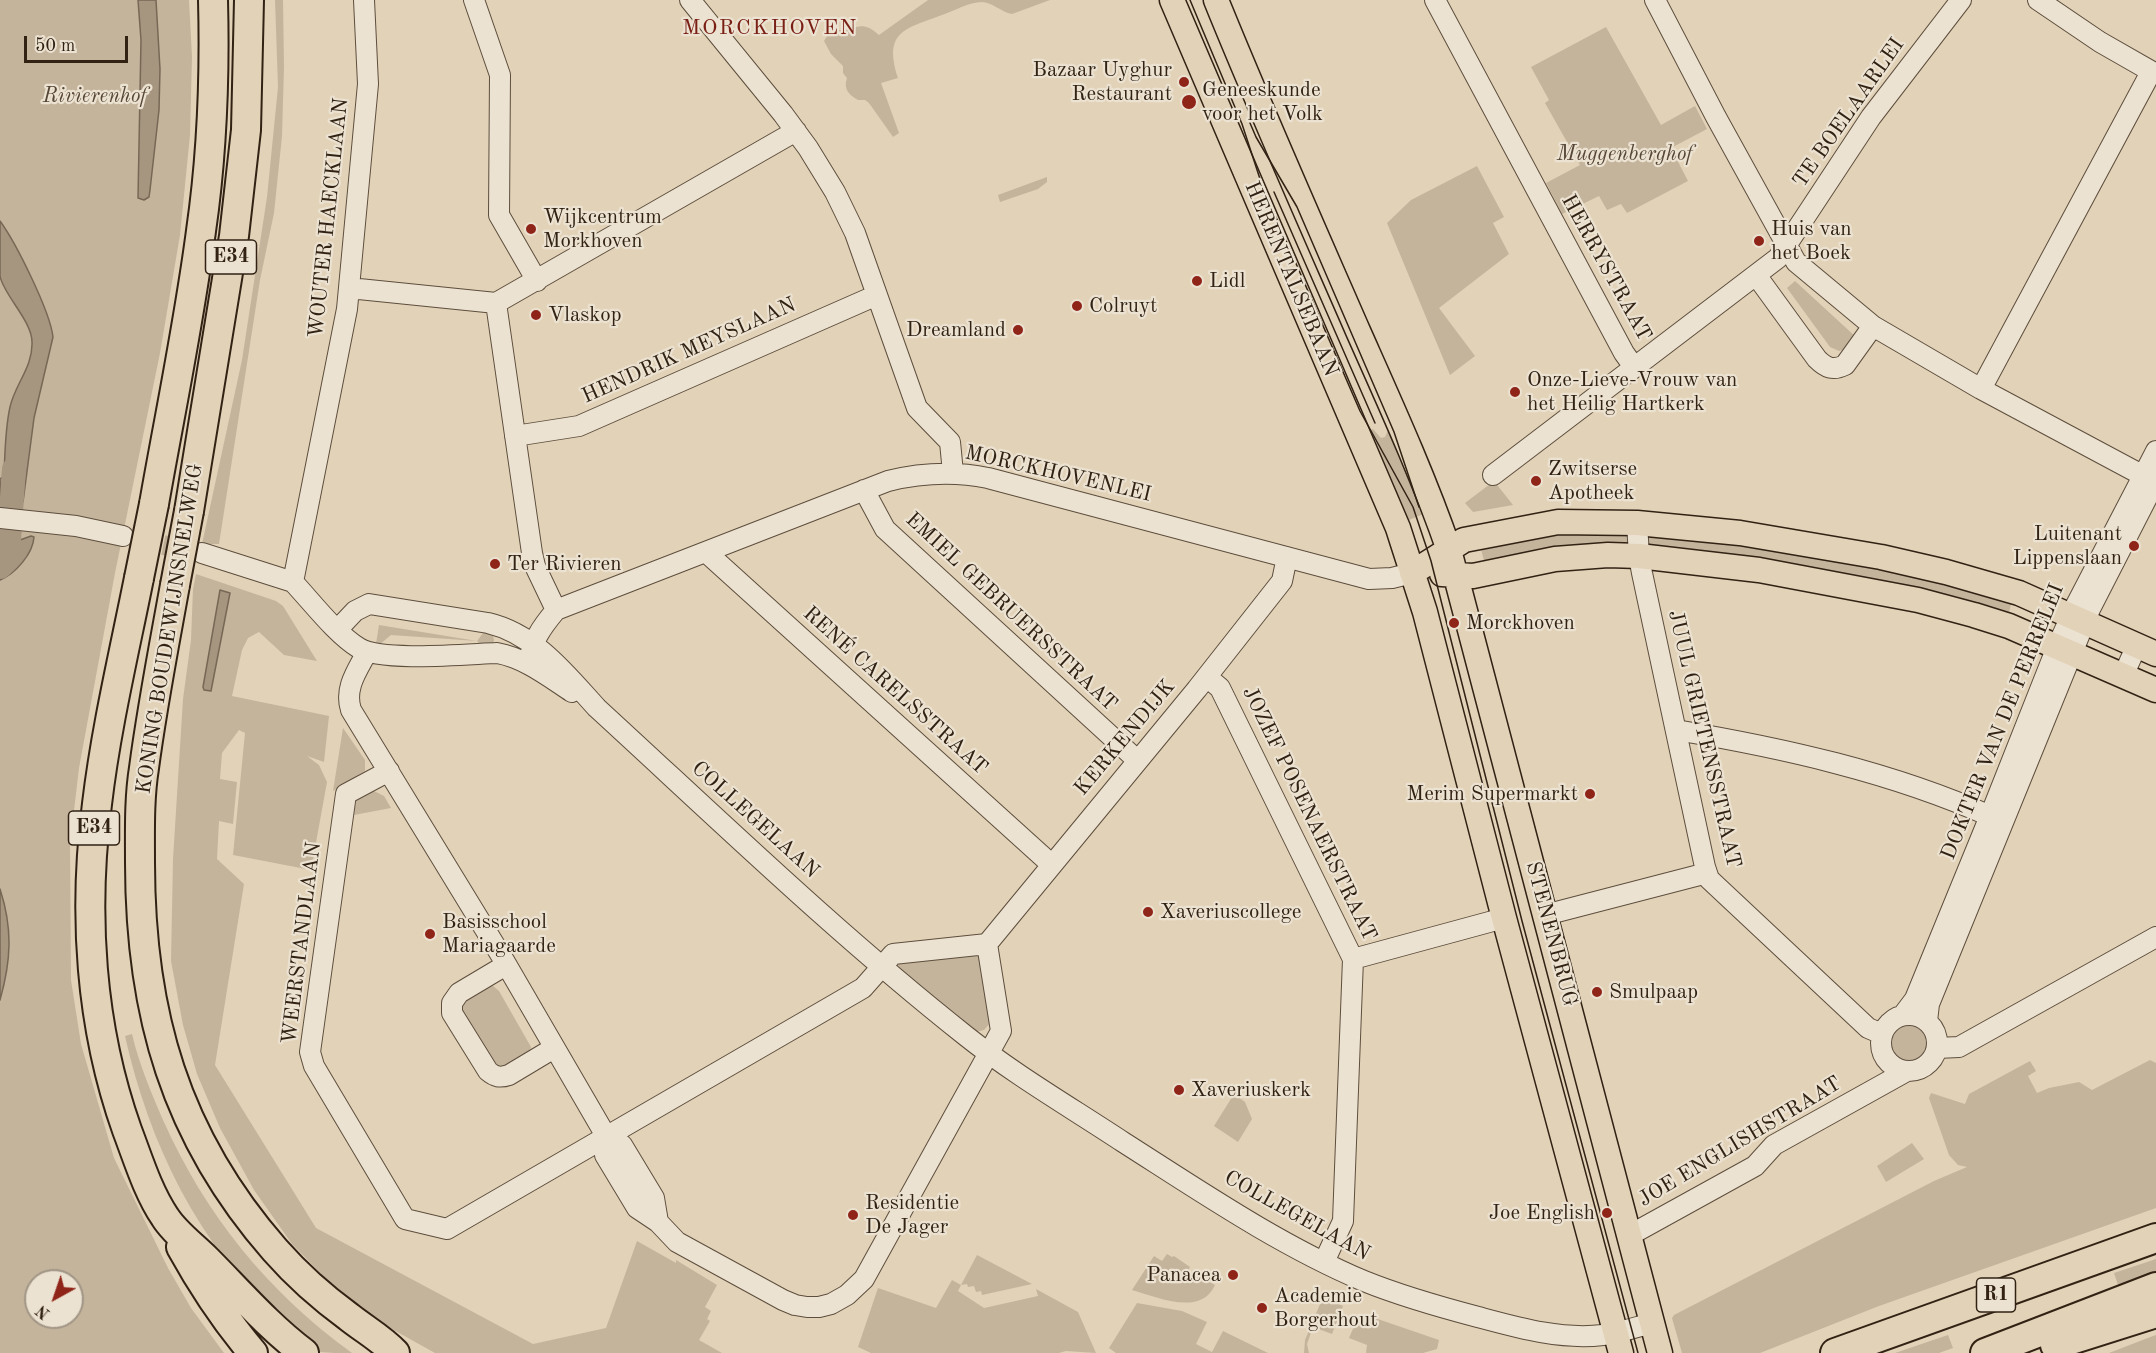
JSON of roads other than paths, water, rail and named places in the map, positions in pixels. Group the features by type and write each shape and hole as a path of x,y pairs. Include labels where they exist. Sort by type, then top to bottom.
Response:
{"highway":[{"name":"KONING BOUDEWIJNSNELWEG","path":"213,0 214,51 211,123 201,231 154,504 97,803 91,870 91,927 97,1008 112,1080 139,1163 165,1219 270,1323 304,1353"},
{"name":"KONING BOUDEWIJNSNELWEG","path":"249,0 246,130 234,236 189,511 143,769 140,814 140,898 143,940 150,994 164,1055 198,1139 218,1174 246,1215 276,1251 304,1279 349,1317 395,1350"},
{"path":"165,1219 203,1287 236,1334 253,1353"},
{"name":"R1","path":"1836,1353 2156,1238"},
{"name":"R1","path":"1985,1353 2156,1287"},
{"path":"2030,1353 2156,1313"}],"main road":[{"name":"HERENTALSEBAAN","path":"1172,0 1391,511 1410,566"},
{"name":"HERENTALSEBAAN","path":"1216,0 1262,113 1437,516"},
{"name":"STENENBRUG","path":"1437,516 1457,575 1660,1353"},
{"path":"1410,566 1449,550 1464,540 1550,523 1581,521 1637,523 1740,533 1842,549 1946,572 2019,593 2146,650"},
{"path":"1410,566 1473,576 1580,556 1639,556 1759,570 1918,600 2009,626 2156,690"},
{"name":"STENENBRUG","path":"1410,566 1425,612 1618,1343"},
{"path":"2009,626 2019,593"}],"street":[{"name":"WOUTER HAECKLAAN","path":"293,582 349,288 368,84 364,0"},
{"path":"474,0 500,75 499,215 537,280"},
{"path":"690,0 796,131 835,192 855,233 917,408 950,442 953,473"},
{"name":"HERRYSTRAAT","path":"1435,0 1624,353 1634,367"},
{"path":"1656,0 1796,262 1873,326 1981,390 2151,479"},
{"name":"TE BOELAARLEI","path":"1493,475 1778,258 1871,117 1961,0"},
{"path":"1981,390 2154,73 2100,42 2038,0"},
{"path":"349,288 496,303 796,131"},
{"path":"1756,275 1817,358 1828,368 1839,368 1845,364 1873,326"},
{"name":"HENDRIK MEYSLAAN","path":"515,436 579,426 877,295"},
{"path":"496,303 532,553 535,567 556,610 532,643 528,664"},
{"name":"DOKTER VAN DE PERRELEI","path":"1882,1034 1890,1022 1903,1015 1915,999 1990,816 2078,619 2151,479 2156,451"},
{"name":"MORCKHOVENLEI","path":"556,610 864,490 906,477 953,473 988,477 1369,579 1392,578 1410,566"},
{"name":"EMIEL GEBRUERSSTRAAT","path":"864,490 885,529 1137,760"},
{"path":"0,518 76,526 123,536"},
{"name":"JUUL GRIETENSSTRAAT","path":"1637,523 1639,556 1709,879 1868,1028 1882,1034"},
{"path":"202,553 293,582 350,641 367,652 350,685 348,702 355,718 390,771 606,1136 605,1155 637,1208 658,1222 677,1242 783,1300 807,1307 831,1304 847,1295 864,1279 1001,1031 987,944 893,954 863,988 606,1136"},
{"name":"RENÉ CARELSSTRAAT","path":"706,553 1052,865"},
{"name":"KERKENDIJK","path":"987,944 1207,677 1282,581 1287,557"},
{"name":"COLLEGELAAN","path":"338,629 361,607 369,604 501,626 521,635 559,668 597,708 882,967 988,1054 1159,1165 1324,1262 1388,1291 1515,1327 1572,1335 1599,1335 1618,1343 1652,1323"},
{"name":"DOKTER VAN DE PERRELEI","path":"1937,1048 1936,1033 1928,1021 1929,1004 2064,650"},
{"path":"2123,676 2146,650"},
{"name":"COLLEGELAAN","path":"367,652 434,656 497,653 507,655 528,664 597,708"},
{"name":"JOZEF POSENAERSTRAAT","path":"1207,677 1220,688 1353,959 1343,1221 1324,1262"},
{"path":"1676,730 1811,757 1940,796 1990,816"},
{"name":"WEERSTANDLAAN","path":"390,771 346,794 310,1052 314,1066 405,1219 447,1229 606,1136"},
{"path":"1545,915 1707,873"},
{"path":"1353,959 1504,918"},
{"path":"1882,1034 1881,1043 1887,1060 1892,1066 1915,1071 1930,1063 1937,1048 1959,1047 2156,937"},
{"path":"506,965 459,993 452,1003 452,1013 488,1071 498,1077 509,1075 554,1048"},
{"path":"1903,1015 1912,1015 1928,1021"},
{"name":"JOE ENGLISHSTRAAT","path":"1875,1090 1887,1060"},
{"name":"JOE ENGLISHSTRAAT","path":"1630,1235 1755,1166 1774,1145 1907,1071"}],"waterway":[{"path":"0,567 8,554 14,469"}],"tunnel":[{"path":"134,539 193,551"}],"tram line":[{"path":"1190,0 1242,124 1262,185 1360,411 1413,507 1431,561 1522,921 1638,1353"},
{"path":"1250,123 1297,207 1394,432 1419,507"},
{"path":"1274,192 1375,423"}],"place":[{"name":"Bazaar Uyghur Restaurant","path":"1184,82"},
{"name":"Geneeskunde voor het Volk","path":"1189,102"},
{"name":"Wijkcentrum Morkhoven","path":"531,229"},
{"name":"Huis van het Boek","path":"1759,241"},
{"name":"Lidl","path":"1197,281"},
{"name":"Colruyt","path":"1077,306"},
{"name":"Vlaskop","path":"536,315"},
{"name":"Dreamland","path":"1018,330"},
{"name":"Onze-Lieve-Vrouw van het Heilig Hartkerk","path":"1515,392"},
{"name":"Zwitserse Apotheek","path":"1536,481"},
{"name":"Luitenant Lippenslaan","path":"2134,546"},
{"name":"Ter Rivieren","path":"495,564"},
{"name":"Morckhoven","path":"1454,623"},
{"name":"Merim Supermarkt","path":"1590,794"},
{"name":"Xaveriuscollege","path":"1148,912"},
{"name":"Basisschool Mariagaarde","path":"430,934"},
{"name":"Smulpaap","path":"1597,992"},
{"name":"Xaveriuskerk","path":"1179,1090"},
{"name":"Joe English","path":"1607,1213"},
{"name":"Residentie De Jager","path":"853,1215"},
{"name":"Panacea","path":"1233,1275"},
{"name":"Academie Borgerhout","path":"1262,1308"}],"district":[{"name":"MORCKHOVEN","path":"770,28"}],"park label":[{"name":"Rivierenhof","path":"95,96"},
{"name":"Muggenberghof","path":"1625,154"}]}
